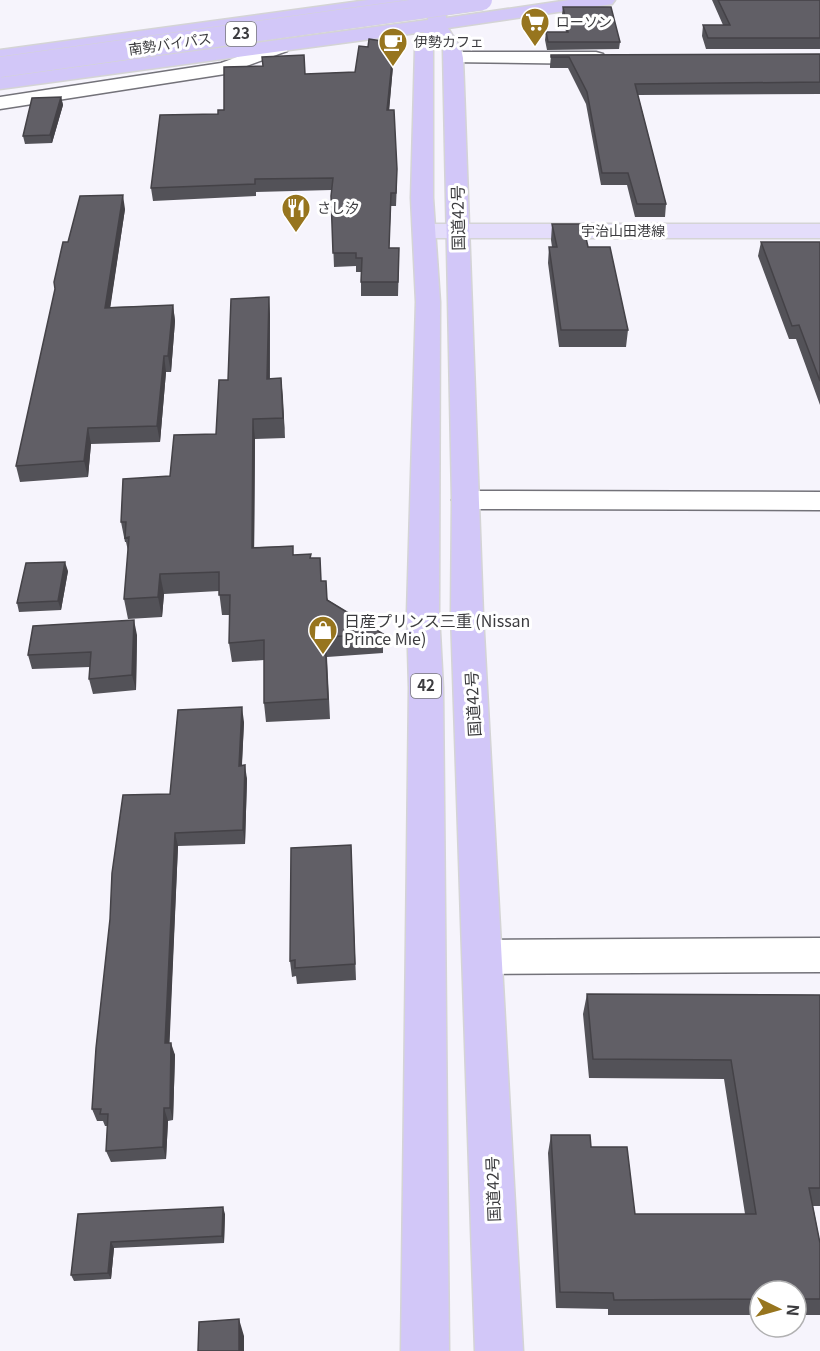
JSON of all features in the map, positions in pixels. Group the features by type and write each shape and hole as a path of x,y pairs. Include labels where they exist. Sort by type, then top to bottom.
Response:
{"highway":[{"name":"南勢バイパス","path":"0,56 406,0"},
{"name":"南勢バイパス","path":"0,67 482,0"},
{"path":"0,83 280,47 437,13 606,0"},
{"name":"国道42号","path":"425,1351 426,688 423,613 428,302 442,231 454,58 437,13"},
{"name":"国道42号","path":"437,13 424,50 422,198 442,231 466,500 467,614 499,1351"},
{"path":"0,39 70,28"}],"main road":[{"name":"宇治山田港線","path":"442,231 820,231"}],"street":[{"path":"0,103 225,69 280,47"},
{"path":"454,58 619,58"},
{"path":"466,500 820,501"},
{"path":"483,957 820,956"}],"building":[{"path":"718,0 820,0 820,38 708,38 703,25 730,25"},
{"path":"563,7 611,7 620,42 548,42 546,32 568,32"},
{"path":"369,39 394,43 387,110 394,110 397,169 396,193 391,193 389,248 399,248 398,282 361,282 362,258 356,258 356,253 333,253 331,196 333,178 255,179 255,184 151,188 160,115 218,114 218,110 224,110 224,67 263,66 262,57 304,55 305,74 355,72 359,46 368,47"},
{"path":"820,54 820,82 635,84 666,204 637,204 628,173 602,173 587,92 569,57 551,57 551,55"},
{"path":"61,97 50,135 23,136 32,98"},
{"path":"123,195 105,308 173,305 168,356 164,356 157,426 88,428 84,461 16,466 55,289 54,282 63,242 68,242 80,196"},
{"path":"552,224 583,224 588,247 610,247 628,330 561,330 549,247 557,247"},
{"path":"761,242 820,242 820,381 799,325 792,326"},
{"path":"269,297 267,379 281,378 283,418 253,419 252,548 293,546 293,555 311,554 310,558 320,558 321,581 326,581 327,600 383,634 325,637 328,699 264,703 264,640 229,643 230,595 219,595 219,572 160,574 158,597 124,599 129,537 125,538 126,522 121,522 123,479 170,476 174,435 216,434 219,380 228,380 231,299"},
{"path":"65,562 58,601 17,603 26,563"},
{"path":"134,620 132,675 89,679 91,652 28,655 33,626"},
{"path":"242,707 239,766 245,765 243,830 175,833 165,1043 171,1043 170,1108 164,1108 163,1147 106,1151 108,1114 100,1114 101,1109 92,1109 110,919 112,873 123,795 170,794 178,710"},
{"path":"351,845 355,964 295,968 295,960 290,961 291,848"},
{"path":"587,994 820,995 820,1188 809,1188 820,1243 820,1299 808,1299 808,1279 748,1279 748,1299 614,1300 613,1293 560,1292 551,1135 590,1135 591,1147 627,1147 635,1214 756,1214 731,1060 593,1059"},
{"path":"223,1207 222,1236 111,1242 108,1273 71,1275 78,1214"},
{"path":"239,1319 239,1351 198,1351 199,1322"}],"place":[{"name":"ローソン","path":"535,48"},
{"name":"伊勢カフェ","path":"393,68"},
{"name":"さし汐","path":"296,234"},
{"name":"日産プリンス三重 (Nissan Prince Mie)","path":"323,656"}]}
